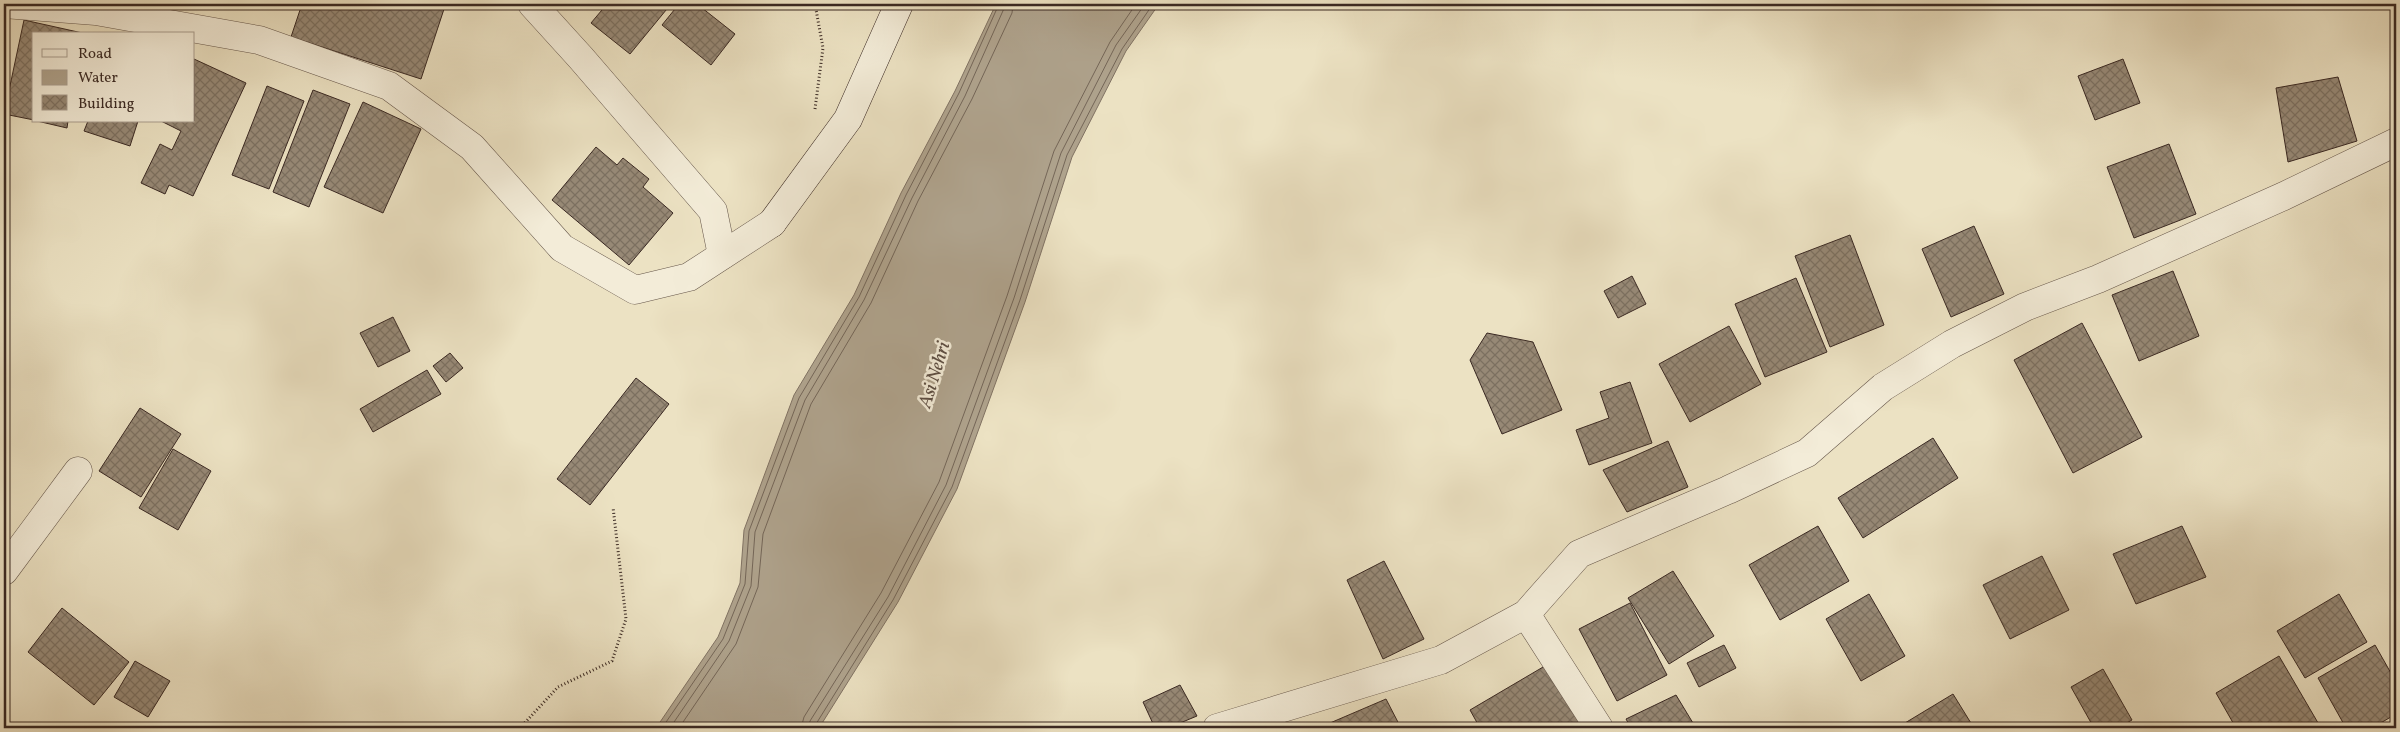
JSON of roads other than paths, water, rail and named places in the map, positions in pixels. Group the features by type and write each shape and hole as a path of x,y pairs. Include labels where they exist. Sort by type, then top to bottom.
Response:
{"street":[{"path":"4,4 96,11 259,40 389,86 472,147 562,248 635,290 689,277 772,223 848,119 899,4"},
{"path":"532,4 588,65 713,211 722,255"},
{"path":"1223,727 1441,660 1526,614 1579,554 1719,494 1807,453 1883,387 1952,344 2025,307 2098,279 2284,196 2396,142"},
{"path":"4,571 78,471"},
{"path":"1526,614 1600,728"}],"water":[{"name":"Asi Nehri","path":"996,4 1159,4 1126,51 1072,157 1025,302 957,489 898,602 819,728 656,728 718,637 740,583 744,530 794,395 854,295 901,193 955,91"}]}
